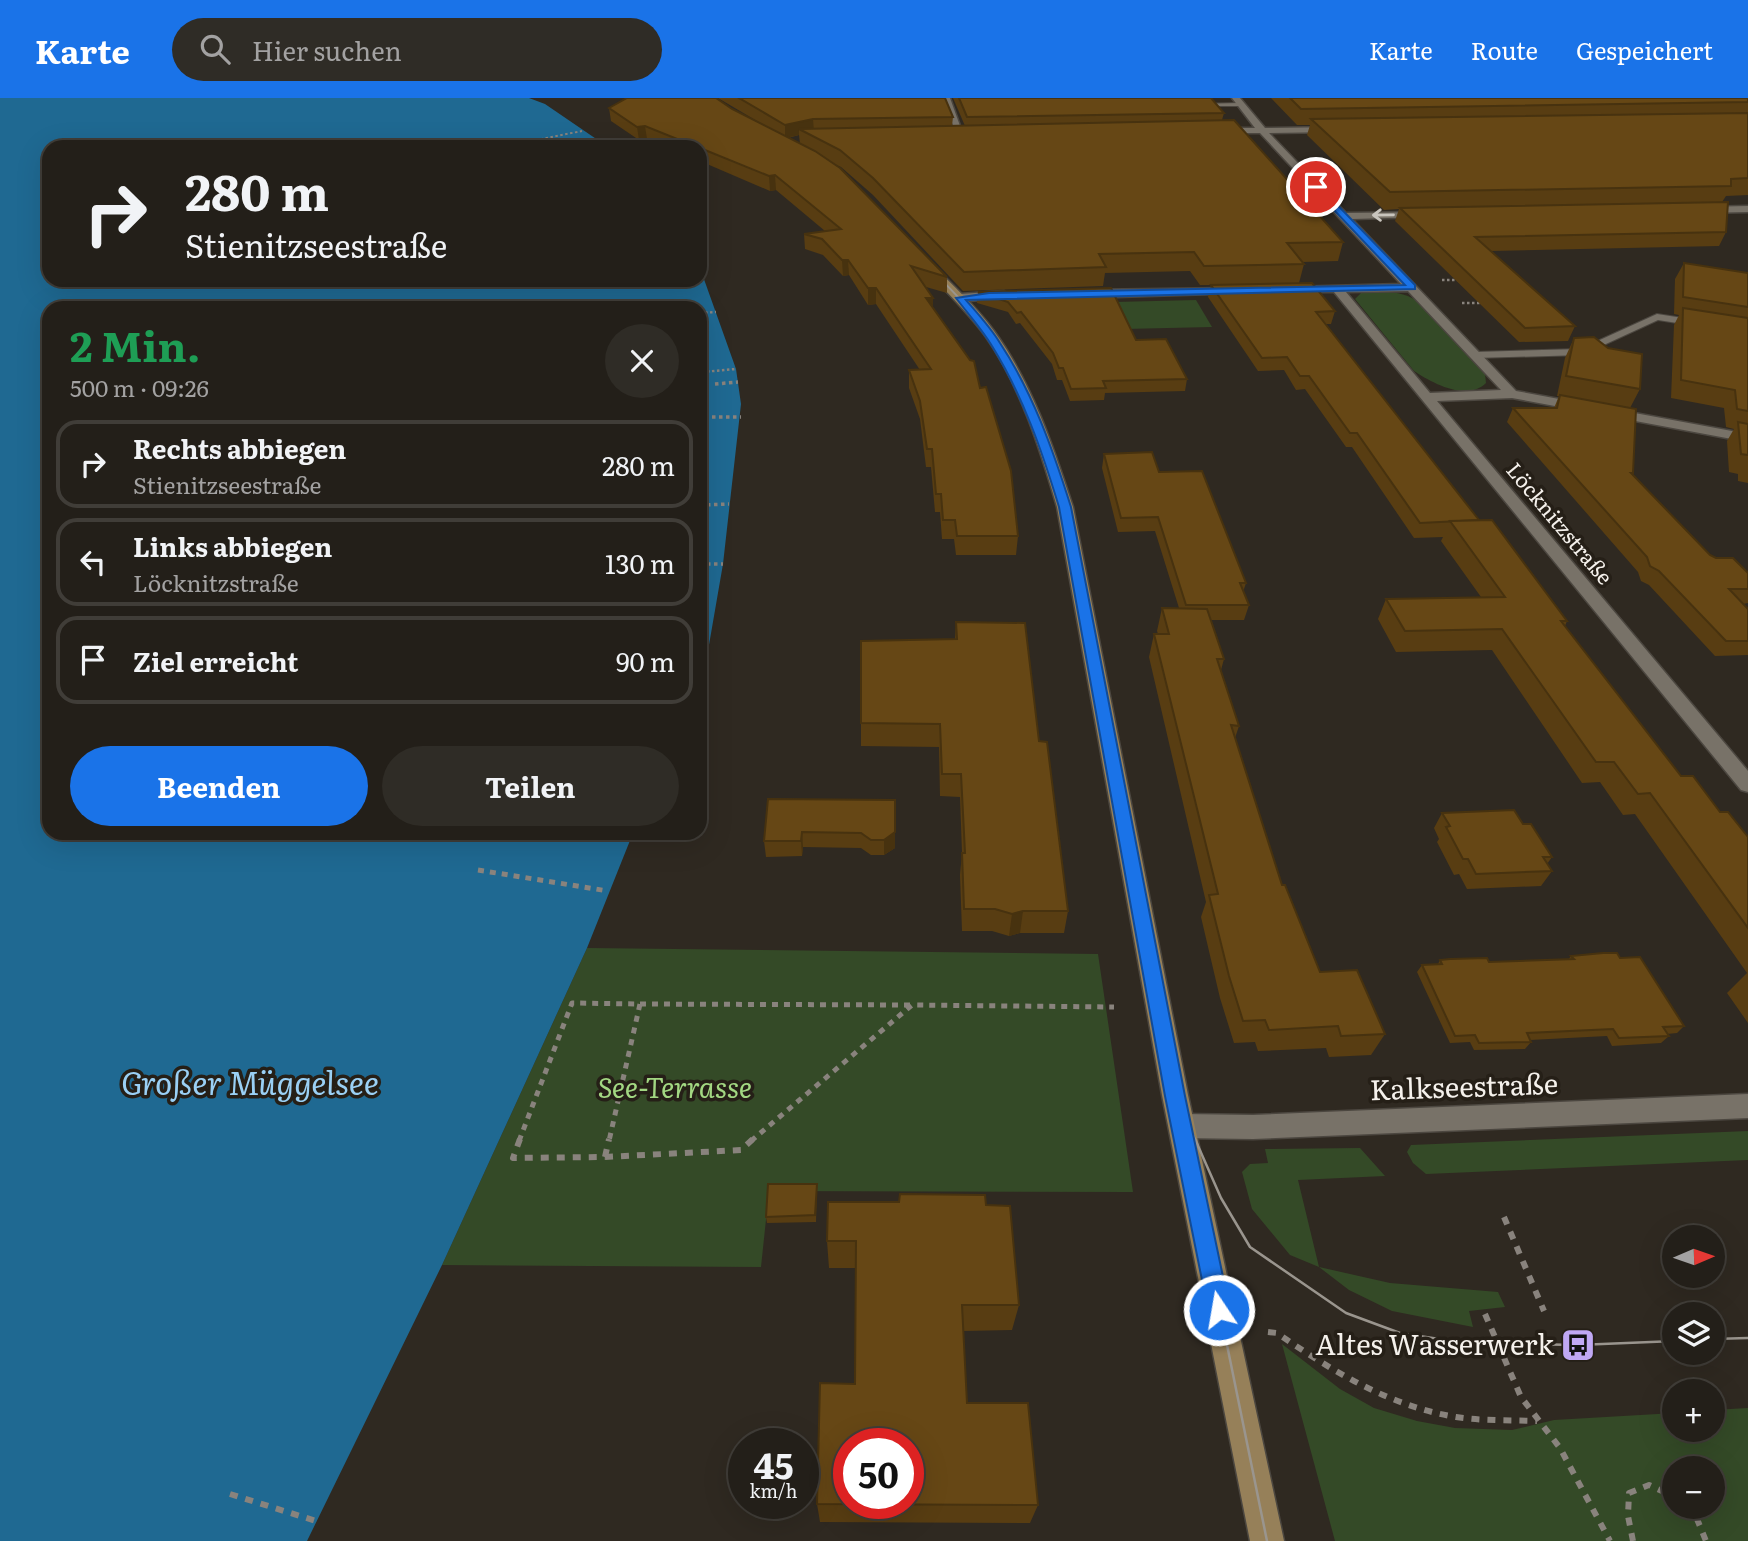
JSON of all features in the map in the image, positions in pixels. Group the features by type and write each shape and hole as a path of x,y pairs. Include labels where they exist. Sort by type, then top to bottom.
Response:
{"main road":[{"path":"922,259 960,298 995,342 1018,382 1051,460 1065,507 1182,1126 1266,1541"}],"street":[{"path":"946,98 965,135 947,135"},
{"path":"1237,102 1512,394"},
{"path":"1208,131 1346,129"},
{"path":"1688,210 1748,209"},
{"path":"1344,216 1432,214"},
{"path":"1279,290 1412,287"},
{"name":"Löcknitzstraße","path":"1337,289 1748,785"},
{"path":"1070,294 1255,291"},
{"path":"960,298 1016,295"},
{"path":"1426,397 1512,394 1748,438"},
{"name":"Kalkseestraße","path":"1182,1126 1252,1127 1748,1107"}],"lane":[{"path":"1183,107 1237,102"},
{"path":"1475,355 1582,352 1657,317 1748,331"}],"path":[{"path":"536,140 582,131"},
{"path":"707,313 716,312"},
{"path":"707,372 736,369"},
{"path":"715,384 738,382"},
{"path":"712,417 741,417"},
{"path":"707,505 729,504"},
{"path":"707,564 723,564"},
{"path":"478,870 608,891"},
{"path":"912,1005 741,1150 605,1157 513,1158 572,1003 912,1005 1114,1007"},
{"path":"605,1157 640,1004"},
{"path":"1504,1217 1544,1311"},
{"path":"1485,1314 1521,1397 1560,1448 1610,1541"},
{"path":"1268,1332 1277,1333 1349,1381 1407,1404 1455,1417 1537,1421"},
{"path":"1633,1541 1628,1516 1629,1493 1649,1485 1662,1491"},
{"path":"230,1494 316,1521"},
{"path":"1697,1519 1706,1541"}],"green space":[{"path":"1362,292 1398,293 1417,301 1485,374 1486,383 1469,391 1460,391 1430,381 1414,371 1355,299"},
{"path":"1196,300 1212,327 1124,329 1114,302"},
{"name":"See-Terrasse","path":"587,948 1098,954 1133,1192 769,1191 761,1267 442,1265"},
{"path":"1748,1131 1748,1160 1426,1174 1413,1163 1407,1152 1411,1145"},
{"path":"1360,1148 1385,1176 1298,1180 1319,1267 1290,1255 1252,1209 1242,1172 1250,1164 1268,1163 1265,1149"},
{"path":"1319,1267 1390,1283 1498,1292 1505,1307 1469,1311 1473,1327 1392,1311 1349,1290"},
{"path":"1282,1344 1340,1389 1374,1408 1417,1421 1455,1428 1512,1430 1554,1420 1662,1414 1662,1442 1725,1442 1725,1409 1748,1408 1748,1541 1335,1541"}],"water":[{"name":"Großer Müggelsee","path":"0,98 529,98 545,104 598,140 42,140 42,287 707,287 736,369 741,404 723,564 707,656 707,301 42,301 42,840 630,840 587,948 442,1265 307,1541 0,1541"}],"building":[{"path":"627,98 716,98 732,109 815,151 840,168 947,277 911,266 933,298 926,298 970,360 974,361 980,388 986,387 1011,471 1018,536 957,536 955,520 943,520 941,494 936,494 932,449 927,449 920,401 909,370 931,369 876,288 868,288 848,260 842,260 822,239 804,234 841,229 775,175 769,176 707,151 707,140 680,140 645,126 637,127 609,108"},
{"path":"739,98 945,98 953,117 813,119 785,125"},
{"path":"959,98 1211,98 1224,113 967,117"},
{"path":"1290,98 1748,98 1748,102 1301,109"},
{"path":"1748,113 1748,178 1731,179 1731,186 1390,192 1311,119"},
{"path":"1234,120 1343,242 1287,243 1304,264 1204,266 1194,252 1099,254 1106,267 964,272 873,178 840,150 799,129"},
{"path":"1728,202 1726,232 1475,237 1575,326 1525,328 1400,208"},
{"path":"1684,263 1748,273 1748,307 1683,297"},
{"path":"1312,283 1335,311 1316,312 1479,520 1420,523 1357,433 1350,433 1309,376 1300,376 1287,357 1262,358 1211,285"},
{"path":"1111,288 1136,340 1166,339 1187,379 1103,381 1106,388 1071,389 1063,368 1059,368 1053,353 1021,312 1017,313 1008,302 978,292"},
{"path":"1683,308 1748,318 1748,411 1737,409 1735,390 1681,380"},
{"path":"1594,337 1608,348 1642,354 1640,389 1566,376 1574,338"},
{"path":"1560,395 1636,409 1631,473 1710,555 1716,558 1733,558 1748,573 1748,589 1729,589 1748,609 1748,641 1726,641 1659,571 1650,566 1647,557 1513,408 1557,408"},
{"path":"1738,422 1748,424 1748,455 1741,454"},
{"path":"1152,452 1159,472 1202,471 1246,583 1240,583 1249,605 1186,605 1158,517 1121,518 1104,454"},
{"path":"1492,520 1567,621 1561,621 1681,776 1693,776 1720,812 1728,812 1748,837 1748,928 1650,793 1638,794 1614,762 1596,762 1502,629 1405,631 1386,599 1505,597 1450,521"},
{"path":"1162,608 1207,609 1224,659 1217,659 1239,726 1231,725 1282,885 1285,885 1320,972 1357,970 1385,1034 1341,1036 1338,1026 1269,1030 1265,1020 1243,1021 1209,895 1218,894 1154,634 1169,634"},
{"path":"956,622 1025,623 1039,741 1047,742 1068,911 1023,911 1012,914 995,909 964,909 962,853 965,853 961,774 942,774 940,724 861,723 861,641 957,639"},
{"path":"768,799 895,800 895,832 884,840 871,840 861,833 802,832 801,841 764,841"},
{"path":"1514,810 1523,824 1531,824 1552,857 1543,857 1552,871 1476,874 1468,859 1463,859 1446,827 1450,826 1442,813"},
{"path":"1617,953 1620,958 1640,957 1684,1026 1663,1027 1669,1036 1619,1038 1613,1029 1527,1033 1531,1042 1479,1043 1475,1035 1455,1036 1422,965 1442,964 1440,960 1450,959 1487,958 1489,962 1574,959 1571,956"},
{"path":"768,1184 817,1184 815,1215 766,1217"},
{"path":"900,1194 985,1195 986,1205 1010,1206 1019,1305 962,1305 967,1403 1028,1403 1038,1505 924,1504 924,1428 833,1428 833,1504 819,1504 820,1383 855,1384 856,1241 827,1241 828,1202 899,1202"}],"tram line":[{"path":"934,272 981,323 1018,380 1036,422 1065,507 1185,1141"},
{"path":"1188,1124 1196,1141"},
{"path":"1185,1139 1267,1541"},
{"path":"1195,1139 1221,1198 1250,1247 1346,1313 1400,1333 1465,1343 1578,1345 1662,1342"},
{"path":"1725,1339 1748,1338"}],"place":[{"name":"Altes Wasserwerk","path":"1578,1345"}],"route":[{"path":"1219,1310 1175,1096 1065,507 1051,460 1018,382 995,342 960,298 989,295 1412,287 1316,187"}]}
